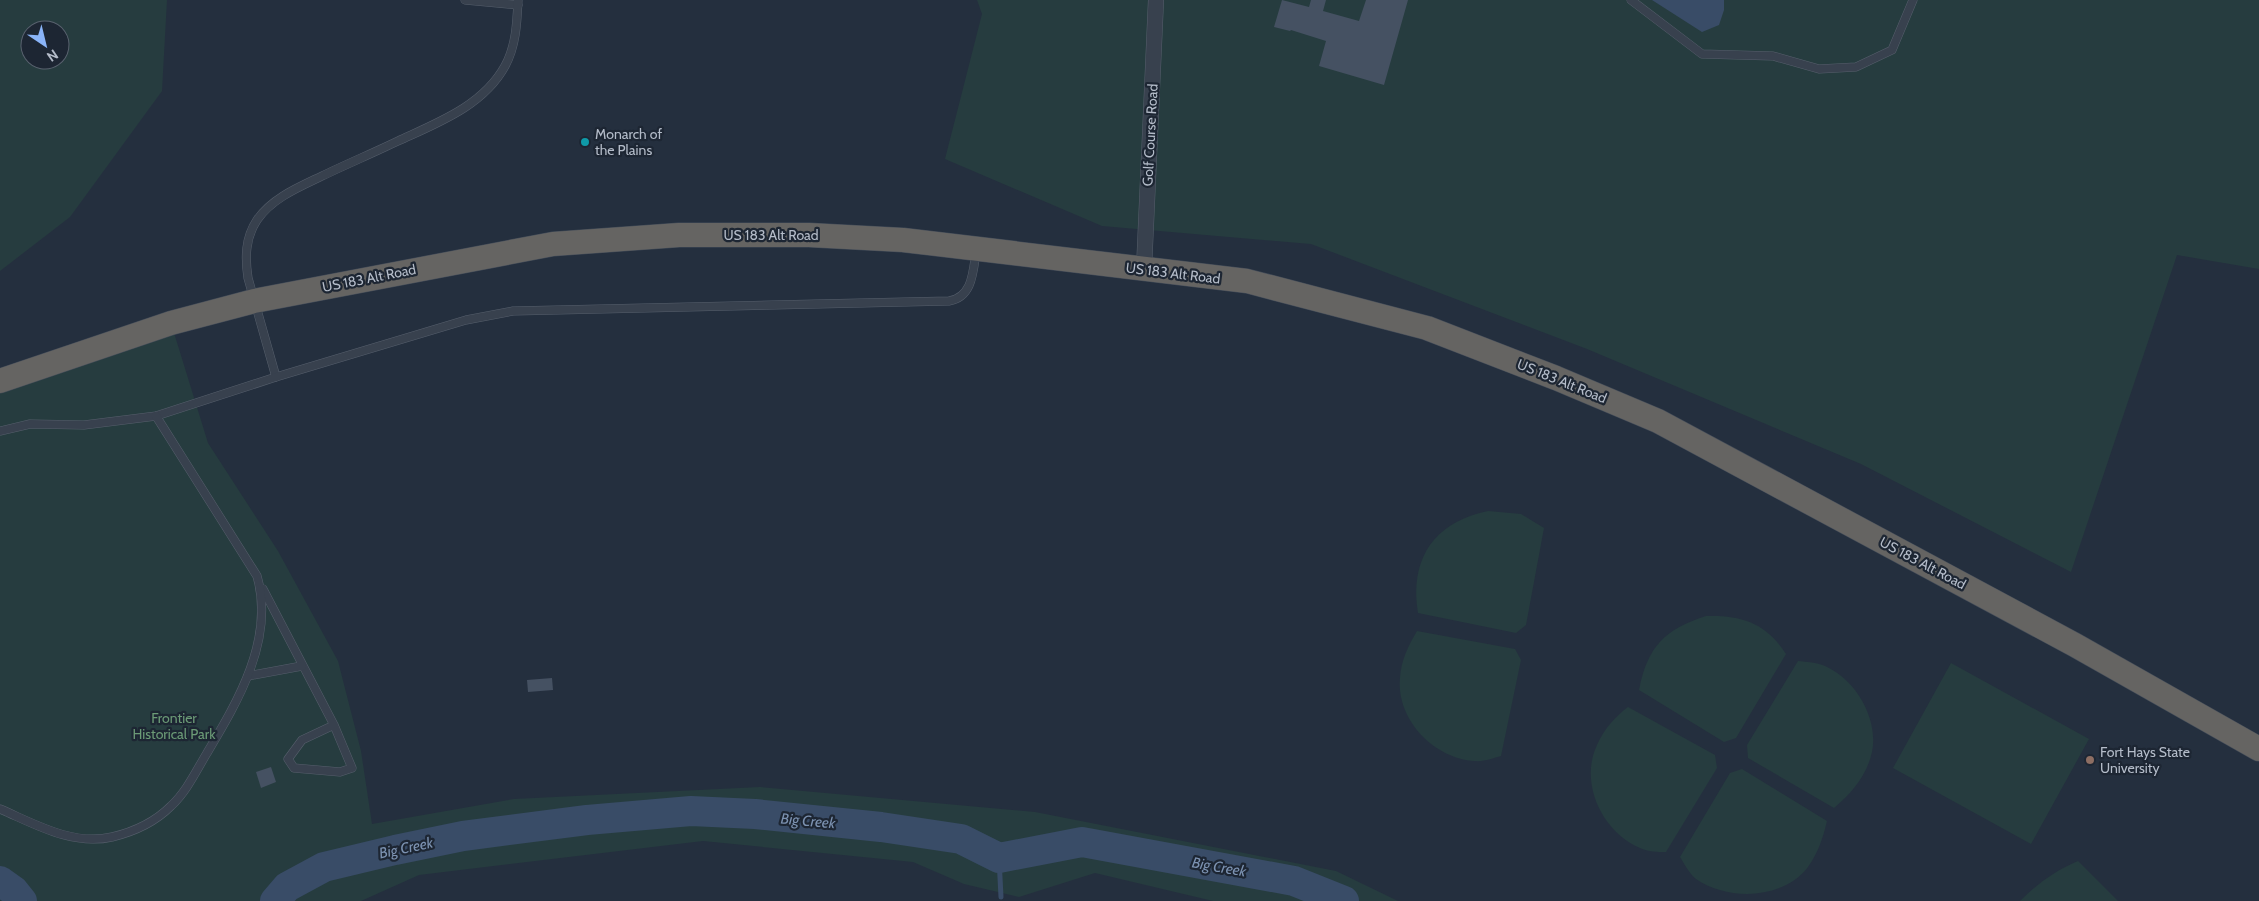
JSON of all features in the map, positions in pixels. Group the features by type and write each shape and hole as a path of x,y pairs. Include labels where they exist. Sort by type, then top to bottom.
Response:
{"highway":[{"name":"US 183 Alt Road","path":"0,381 171,323 254,301 553,244 679,235 808,235 903,240 1247,282 1426,328 1658,420 2075,645 2259,749"}],"street":[{"name":"Golf Course Road","path":"1144,269 1156,0"}],"lane":[{"path":"276,377 248,278 246,252 251,231 264,211 287,193 462,110 496,80 511,54 515,40 518,2 465,0"},
{"path":"1631,0 1702,54 1773,56 1819,69 1856,67 1892,50 1913,0"},
{"path":"0,431 30,424 84,425 156,416 444,326 513,311 949,301 957,299 966,292 970,283 977,249"},
{"path":"156,416 257,576 334,725 352,768 340,772 294,768 288,759 298,745 323,729 334,725"},
{"path":"0,809 60,834 85,839 111,837 149,823 160,816 181,796 236,704 248,676 257,641 262,610 262,594 257,576"},
{"path":"248,676 302,666"}],"green space":[{"path":"0,0 167,0 162,91 70,217 0,271"},
{"path":"977,0 2259,0 2259,269 2177,255 2071,572 1861,464 1587,349 1311,244 1102,226 945,159 982,14"},
{"name":"Frontier Historical Park","path":"171,323 208,443 278,551 338,661 361,751 372,824 514,799 760,787 1035,812 1336,871 1398,901 1213,901 1095,873 1019,897 964,884 913,862 703,841 419,875 361,901 0,901 0,387"},
{"path":"1488,511 1521,514 1544,528 1526,625 1516,633 1418,613 1416,594 1418,576 1422,560 1429,546 1453,524 1469,516"},
{"path":"1706,616 1731,617 1752,623 1770,635 1786,654 1736,738 1724,742 1639,690 1647,662 1660,642 1679,627"},
{"path":"1417,631 1515,649 1521,660 1501,756 1478,761 1460,759 1432,745 1411,722 1404,708 1400,693 1400,678 1406,654"},
{"path":"1798,661 1825,666 1846,680 1862,701 1872,726 1872,752 1863,776 1853,790 1834,808 1748,758 1747,745"},
{"path":"1951,663 2089,739 2031,844 1893,768"},
{"path":"1628,707 1715,755 1717,768 1666,852 1646,850 1627,841 1605,818 1593,790 1592,760 1597,745 1610,724"},
{"path":"1742,769 1827,821 1820,845 1808,867 1797,878 1784,886 1755,894 1739,894 1709,886 1694,877 1680,857 1730,773"},
{"path":"2078,861 2118,901 2020,901 2047,878"}],"water":[{"path":"1652,0 1724,0 1724,10 1719,25 1702,32"}],"building":[{"path":"1282,0 1309,7 1311,0 1326,0 1323,11 1359,21 1366,0 1408,0 1384,85 1319,66 1326,41 1291,30 1274,27"},
{"path":"552,678 553,690 528,692 527,680"},
{"path":"271,767 276,782 261,788 256,772"}],"waterway":[{"name":"Big Creek","path":"275,901 287,887 324,867 395,850 463,836 587,820 691,811 755,814 881,827 961,839 999,858 1082,842 1294,881 1344,901"},
{"path":"999,858 1001,897"},
{"name":"Big Creek","path":"0,881 14,891 22,901"}],"place":[{"name":"Monarch of the Plains","path":"585,142"},
{"name":"Fort Hays State University","path":"2090,760"}]}
